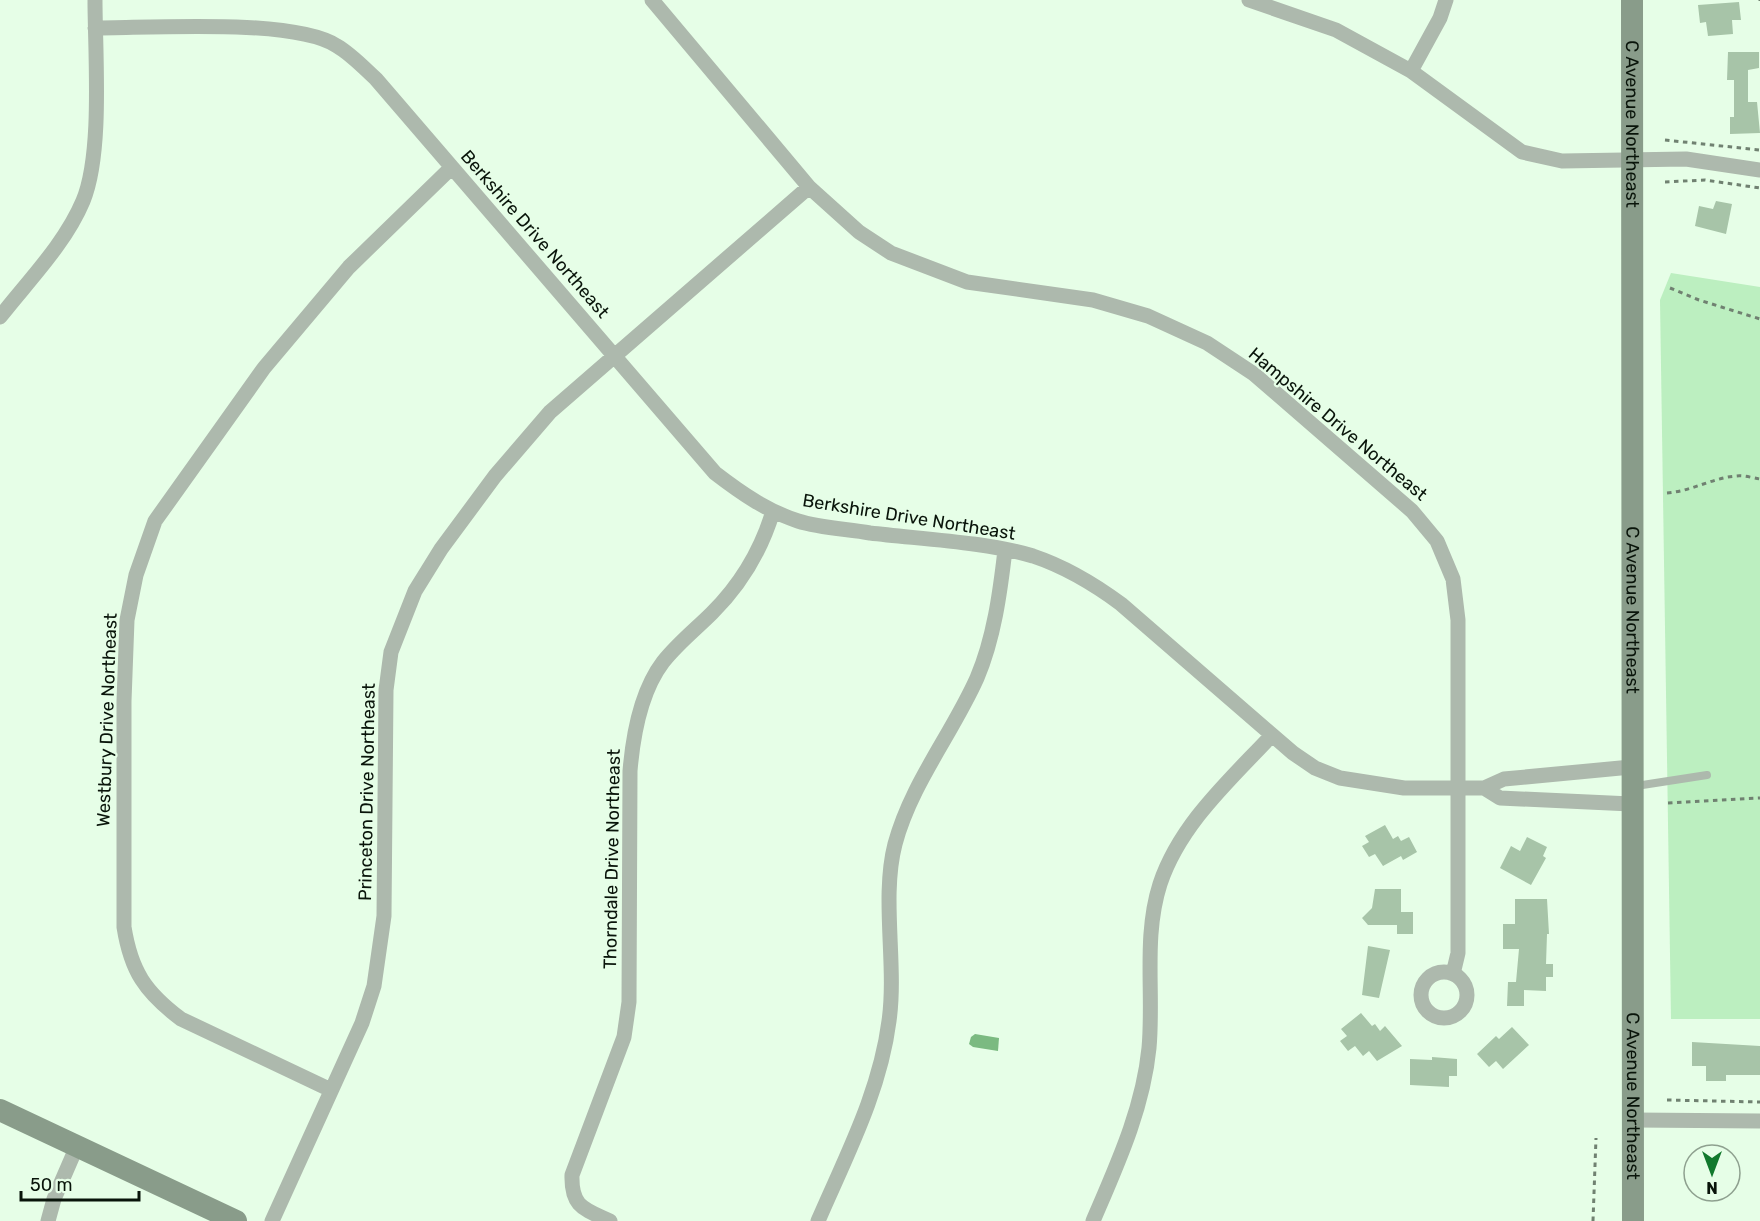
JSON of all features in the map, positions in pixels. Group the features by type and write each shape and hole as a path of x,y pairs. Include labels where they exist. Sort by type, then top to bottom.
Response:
{"street":[{"path":"0,317 50,254 83,201 95,130 95,0"},
{"name":"Hampshire Drive Northeast","path":"652,0 809,187 859,232 891,254 930,270 968,282 1093,300 1148,316 1207,343 1254,374 1412,511 1437,541 1453,579 1458,620 1458,953 1453,974"},
{"path":"1249,0 1336,30 1411,71 1522,152 1562,161 1686,159 1760,170"},
{"path":"1411,71 1440,18 1446,0"},
{"name":"C Avenue Northeast","path":"1632,0 1633,1221"},
{"name":"Berkshire Drive Northeast","path":"95,28 271,29 304,34 337,45 376,79 715,473 743,495 773,512 799,522 1005,550 1032,556 1092,582 1121,604 1272,735 1315,768 1340,778 1404,788 1484,788 1504,779 1631,786"},
{"name":"Westbury Drive Northeast","path":"332,1090 181,1019 159,1002 129,958 124,927 124,701 127,620 136,575 155,521 191,468 264,368 349,267 451,168"},
{"name":"Princeton Drive Northeast","path":"272,1221 362,1023 374,986 381,952 384,916 386,690 391,652 415,591 441,549 495,476 550,412 613,354 809,187"},
{"name":"Thorndale Drive Northeast","path":"610,1221 580,1208 571,1192 572,1175 624,1037 628,1014 630,771 633,742 640,714 662,663 735,589 764,540 773,512"},
{"path":"818,1221 872,1093 882,1061 889,1020 892,981 891,881 894,847 907,810 977,678 1000,596 1005,550"},
{"path":"1093,1221 1124,1148 1144,1084 1149,1046 1149,951 1160,884 1178,845 1202,811 1272,735"},
{"path":"1484,788 1500,798 1631,786"},
{"path":"0,1110 236,1221"},
{"path":"1634,1120 1760,1121"},
{"path":"48,1221 54,1199 76,1146"}],"lane":[{"path":"1631,786 1707,775"}],"path":[{"path":"1665,140 1760,150"},
{"path":"1665,182 1705,180 1760,188"},
{"path":"1670,288 1699,300 1760,319"},
{"path":"1667,493 1688,491 1712,481 1738,475 1760,479"},
{"path":"1668,803 1760,798"},
{"path":"1667,1100 1760,1102"},
{"path":"1593,1221 1596,1138"}],"shaded area":[{"path":"1671,273 1760,287 1760,1019 1671,1019 1660,300"},
{"path":"975,1034 999,1038 998,1051 973,1047 969,1044 971,1037"}],"building":[{"path":"1739,2 1741,20 1732,20 1733,34 1708,36 1706,22 1700,23 1698,5"},
{"path":"1728,52 1759,52 1759,68 1748,70 1748,102 1757,102 1760,133 1730,134 1730,117 1734,117 1734,80 1727,80"},
{"path":"1716,201 1732,204 1726,234 1695,226 1699,206 1713,209"},
{"path":"1385,825 1393,839 1398,836 1401,841 1409,837 1417,852 1403,860 1401,856 1383,866 1375,854 1369,857 1362,846 1369,842 1365,836"},
{"path":"1527,837 1547,847 1543,856 1546,858 1531,885 1500,868 1511,846 1520,851"},
{"path":"1375,889 1401,889 1401,912 1413,912 1413,934 1397,934 1397,925 1368,925 1362,918 1372,908"},
{"path":"1515,899 1547,899 1549,934 1547,934 1546,964 1553,964 1553,977 1546,977 1546,991 1524,990 1524,1006 1507,1006 1508,982 1516,982 1519,949 1503,949 1503,924 1515,924"},
{"path":"1368,946 1390,950 1379,998 1362,995"},
{"path":"1361,1013 1372,1026 1375,1024 1380,1031 1385,1026 1402,1046 1377,1061 1369,1051 1363,1056 1355,1046 1348,1051 1340,1041 1347,1036 1341,1029"},
{"path":"1512,1027 1529,1045 1503,1069 1496,1061 1489,1067 1477,1054 1496,1036 1499,1039"},
{"path":"1692,1042 1760,1046 1760,1075 1726,1075 1726,1081 1706,1081 1706,1066 1692,1066"},
{"path":"1432,1057 1457,1059 1457,1076 1449,1076 1449,1087 1410,1085 1410,1059 1432,1060"}]}
